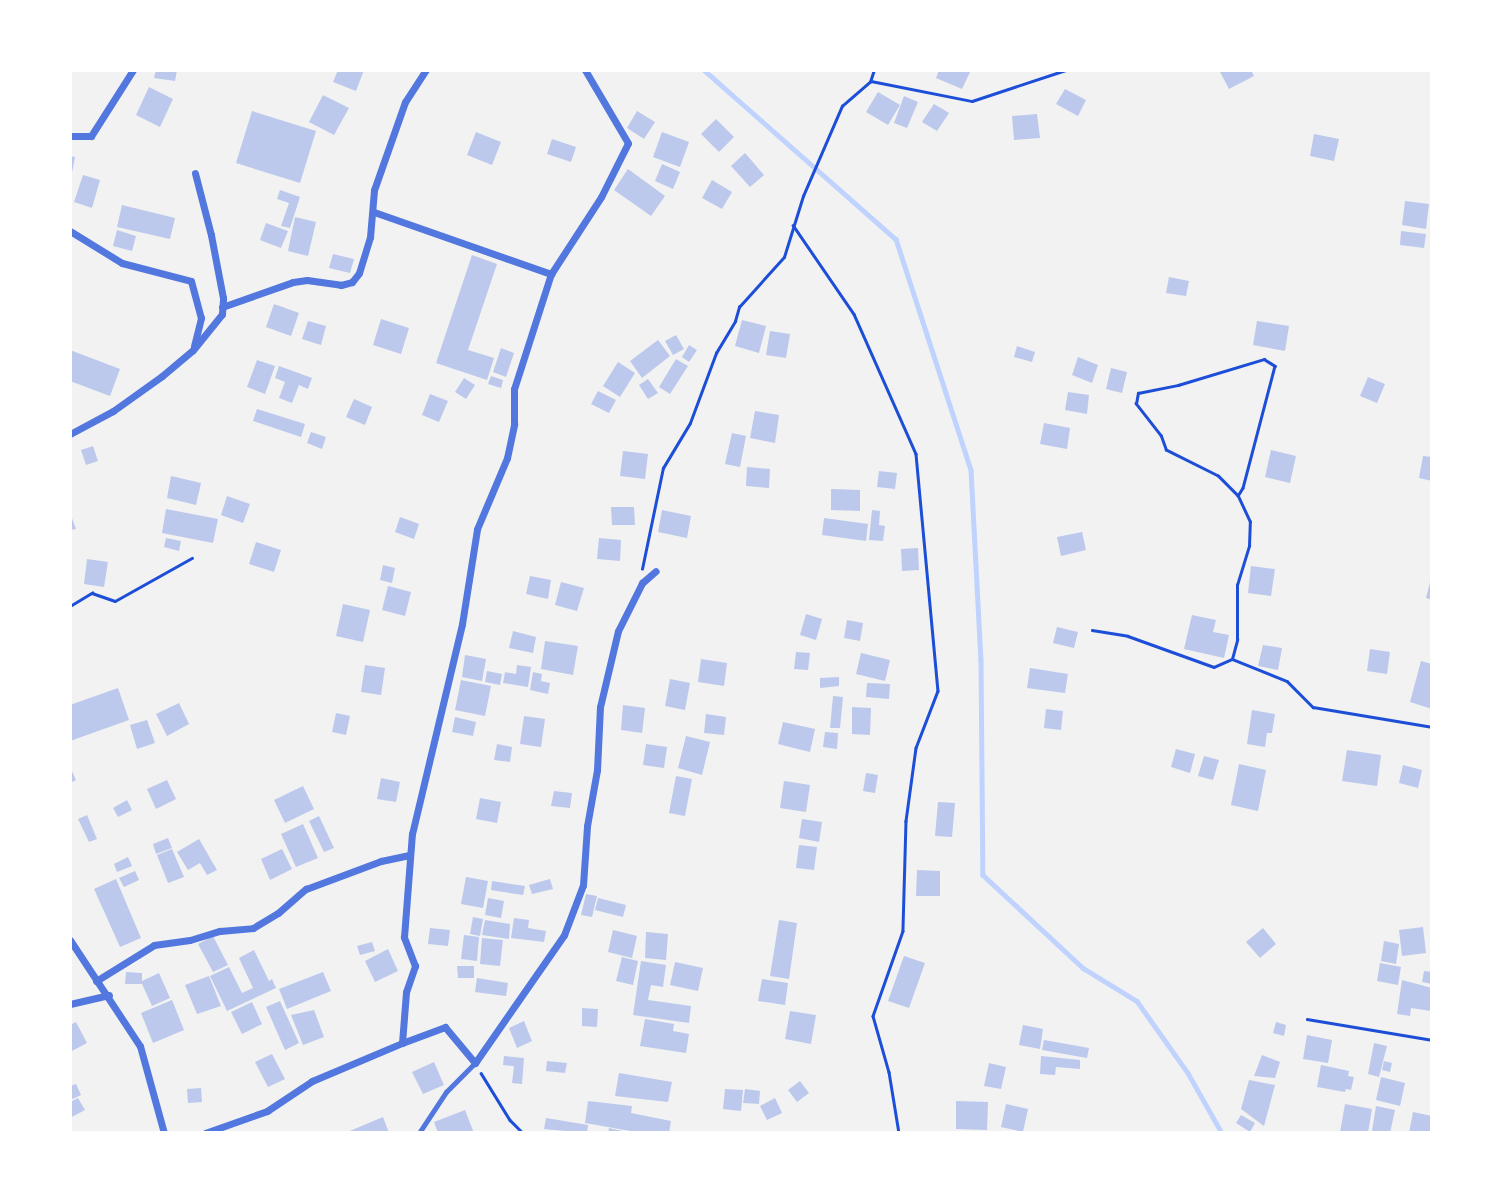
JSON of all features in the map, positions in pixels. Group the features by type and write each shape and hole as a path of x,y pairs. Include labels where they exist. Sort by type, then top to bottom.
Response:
{"street":[{"path":"70,136 92,136 133,70"},
{"path":"222,307 293,282 307,280 341,285 352,282 359,273 374,212 374,190 405,102 426,70"},
{"path":"401,1043 406,992 415,966 404,937 409,855 442,697 462,624 477,529 507,458 514,424 514,389 551,274 601,197 628,143 585,70"},
{"path":"70,434 113,411 193,350 222,314 211,235 195,173"},
{"path":"374,212 551,274"},
{"path":"70,231 122,263 191,281 201,318 193,350"},
{"path":"205,1133 267,1111 312,1081 445,1027 475,1063 564,935 583,885 587,827 597,769 600,707 618,631 642,583 656,571"},
{"path":"96,981 154,946 190,940 220,931 253,928 278,913 306,888 381,861 409,855"},
{"path":"70,940 96,981 109,995 140,1046 164,1133"},
{"path":"70,1004 109,995"}],"lane":[{"path":"419,1133 446,1092 475,1063"}],"path":[{"path":"642,583 641,561 663,468 690,423 716,352 735,321 738,307 784,257 793,225 842,106 870,82 874,70"},
{"path":"870,82 972,101 1066,70"},
{"path":"793,225 854,314 898,409 918,465 938,691 916,748 909,797 906,821 904,931 873,1016 889,1072 899,1133"},
{"path":"1232,659 1237,639 1237,585 1249,546 1251,522 1238,496 1218,476 1166,450 1161,436 1136,404 1138,393 1178,385 1264,359 1275,366 1238,496"},
{"path":"70,606 92,593 115,601 192,558"},
{"path":"1092,630 1128,636 1214,667 1232,659 1287,681 1313,707 1432,727"},
{"path":"1307,1019 1432,1040"},
{"path":"475,1063 510,1120 523,1133"}],"building":[{"path":"156,70 177,70 175,81 154,78"},
{"path":"338,70 364,70 356,91 333,82"},
{"path":"939,70 971,70 962,89 936,78"},
{"path":"1219,70 1251,70 1254,76 1229,89"},
{"path":"149,87 173,99 160,127 136,115"},
{"path":"1065,89 1086,100 1078,116 1056,104"},
{"path":"878,92 900,105 888,125 866,112"},
{"path":"323,95 349,108 334,135 309,122"},
{"path":"904,96 918,102 907,128 894,123"},
{"path":"934,104 949,113 937,131 922,122"},
{"path":"252,111 316,131 300,183 236,163"},
{"path":"637,111 655,122 644,139 627,128"},
{"path":"1037,114 1040,138 1014,140 1012,116"},
{"path":"716,119 734,137 719,152 701,134"},
{"path":"476,132 501,142 492,165 467,155"},
{"path":"662,132 689,142 680,167 653,157"},
{"path":"1314,134 1339,139 1334,161 1310,156"},
{"path":"552,139 576,147 571,162 547,154"},
{"path":"745,153 764,175 750,187 731,166"},
{"path":"70,156 75,157 71,178 70,178"},
{"path":"662,164 680,172 673,189 655,181"},
{"path":"628,169 665,196 651,216 614,190"},
{"path":"83,175 100,180 92,208 74,202"},
{"path":"712,180 732,192 722,209 702,198"},
{"path":"280,190 300,197 290,228 281,226 289,203 277,199"},
{"path":"1405,201 1429,204 1426,229 1402,225"},
{"path":"122,205 175,218 170,239 117,227"},
{"path":"295,217 316,222 308,256 288,251"},
{"path":"266,223 288,231 281,248 260,240"},
{"path":"117,230 136,236 132,251 113,246"},
{"path":"1401,231 1426,234 1424,248 1400,245"},
{"path":"333,254 354,259 350,273 329,268"},
{"path":"472,255 497,264 468,350 494,358 487,380 436,363"},
{"path":"1169,277 1189,281 1186,296 1166,293"},
{"path":"274,304 299,313 291,336 266,327"},
{"path":"381,319 409,328 401,354 373,345"},
{"path":"742,320 766,326 759,353 735,346"},
{"path":"308,321 326,326 321,345 302,339"},
{"path":"1257,321 1289,326 1285,351 1253,345"},
{"path":"770,331 790,334 786,358 766,355"},
{"path":"676,335 684,349 673,355 665,341"},
{"path":"658,340 670,356 642,378 630,361"},
{"path":"689,345 697,350 689,362 682,357"},
{"path":"1017,346 1035,352 1032,362 1014,357"},
{"path":"501,348 514,353 506,377 493,372"},
{"path":"70,350 120,369 110,396 70,381"},
{"path":"1078,357 1098,365 1092,383 1072,375"},
{"path":"676,359 688,366 670,394 659,387"},
{"path":"257,360 275,366 265,394 247,387"},
{"path":"618,362 635,373 620,397 603,386"},
{"path":"279,366 312,378 308,389 299,385 292,403 279,398 285,382 275,378"},
{"path":"1111,368 1127,372 1122,393 1106,389"},
{"path":"491,376 503,380 501,388 488,384"},
{"path":"1368,377 1385,384 1377,403 1360,396"},
{"path":"464,378 475,385 466,399 455,392"},
{"path":"648,379 658,393 648,399 639,385"},
{"path":"598,391 616,400 609,413 591,404"},
{"path":"1068,392 1089,395 1087,414 1065,410"},
{"path":"430,394 448,401 439,422 422,415"},
{"path":"354,399 372,407 365,425 346,417"},
{"path":"257,409 305,424 301,437 253,421"},
{"path":"755,411 779,415 775,443 750,438"},
{"path":"1044,423 1070,428 1067,449 1040,444"},
{"path":"311,432 326,437 322,449 307,443"},
{"path":"732,433 746,436 740,467 725,464"},
{"path":"93,446 98,461 86,465 81,450"},
{"path":"1271,450 1296,456 1290,483 1265,477"},
{"path":"623,451 648,454 645,479 620,476"},
{"path":"1423,456 1432,457 1432,481 1419,478"},
{"path":"747,467 770,469 769,488 746,486"},
{"path":"879,471 897,473 895,489 877,487"},
{"path":"171,476 201,483 196,505 167,498"},
{"path":"831,489 860,490 860,511 831,510"},
{"path":"227,496 250,504 243,523 221,515"},
{"path":"611,507 634,507 635,525 612,525"},
{"path":"166,509 218,519 213,543 162,533"},
{"path":"662,510 691,516 687,538 658,532"},
{"path":"872,510 880,511 879,525 885,526 883,541 869,540"},
{"path":"70,513 76,529 70,530"},
{"path":"400,517 419,524 414,539 395,532"},
{"path":"824,518 868,524 866,541 822,535"},
{"path":"1082,532 1086,550 1061,556 1057,537"},
{"path":"166,538 181,541 179,551 164,547"},
{"path":"599,538 621,540 620,561 597,559"},
{"path":"256,542 281,550 274,572 249,564"},
{"path":"918,548 919,570 902,571 901,549"},
{"path":"87,559 108,562 104,587 84,584"},
{"path":"383,565 395,568 392,583 380,580"},
{"path":"1251,566 1275,569 1271,596 1248,593"},
{"path":"530,576 551,580 548,599 526,594"},
{"path":"1432,578 1432,600 1426,598"},
{"path":"561,582 584,588 577,611 555,605"},
{"path":"388,586 411,592 405,616 382,610"},
{"path":"343,604 370,610 363,642 336,636"},
{"path":"806,614 822,619 816,640 800,635"},
{"path":"1192,615 1216,620 1213,632 1229,635 1224,658 1184,649"},
{"path":"847,620 863,623 860,641 844,638"},
{"path":"1057,627 1078,632 1074,648 1053,643"},
{"path":"513,631 536,637 533,653 509,648"},
{"path":"545,641 578,646 573,675 541,669"},
{"path":"1263,645 1282,648 1278,670 1258,666"},
{"path":"1370,649 1390,652 1387,674 1367,671"},
{"path":"796,652 810,653 808,670 794,669"},
{"path":"861,653 890,660 885,681 856,674"},
{"path":"465,655 486,659 482,681 462,677"},
{"path":"701,659 727,663 724,686 698,682"},
{"path":"1421,661 1432,664 1432,709 1410,702"},
{"path":"365,665 385,668 381,695 361,692"},
{"path":"517,665 531,667 528,687 503,683 505,672 516,674"},
{"path":"1030,668 1068,674 1065,693 1027,688"},
{"path":"487,671 502,674 500,685 485,682"},
{"path":"533,672 542,674 541,681 550,683 548,694 530,690"},
{"path":"839,677 839,686 820,688 820,678"},
{"path":"670,679 690,683 685,710 665,706"},
{"path":"461,680 491,686 485,716 455,710"},
{"path":"867,683 890,684 889,699 866,697"},
{"path":"118,688 129,720 70,741 70,705"},
{"path":"833,696 843,697 840,728 830,728"},
{"path":"179,703 189,724 167,736 156,714"},
{"path":"623,705 645,708 642,733 621,730"},
{"path":"852,707 871,708 870,735 852,734"},
{"path":"1046,709 1063,711 1061,730 1044,728"},
{"path":"1252,710 1275,714 1272,733 1267,733 1265,747 1247,744"},
{"path":"336,713 350,716 346,735 332,732"},
{"path":"706,714 726,717 724,735 704,733"},
{"path":"524,716 545,719 541,747 520,744"},
{"path":"455,717 476,722 473,736 452,732"},
{"path":"147,720 155,743 137,749 130,725"},
{"path":"783,722 815,729 810,752 778,744"},
{"path":"825,732 838,733 837,749 823,747"},
{"path":"686,736 710,742 702,775 678,768"},
{"path":"497,744 512,747 510,762 494,760"},
{"path":"646,744 667,747 664,768 643,765"},
{"path":"1176,749 1195,754 1190,773 1171,767"},
{"path":"1347,750 1381,755 1377,786 1342,781"},
{"path":"1204,756 1219,760 1213,780 1198,776"},
{"path":"1239,764 1266,770 1258,811 1231,805"},
{"path":"1403,765 1422,770 1418,788 1399,783"},
{"path":"70,767 76,780 70,783"},
{"path":"866,773 878,775 875,793 863,791"},
{"path":"676,776 692,779 685,816 669,813"},
{"path":"381,778 400,782 396,802 377,799"},
{"path":"167,780 176,799 156,809 147,789"},
{"path":"784,781 810,785 806,812 780,808"},
{"path":"303,786 314,809 285,823 274,800"},
{"path":"554,791 572,793 570,808 551,806"},
{"path":"480,798 501,802 497,823 476,819"},
{"path":"127,800 132,810 118,817 113,808"},
{"path":"938,802 955,803 952,837 935,836"},
{"path":"87,815 97,839 89,842 78,819"},
{"path":"319,816 334,848 324,852 309,821"},
{"path":"802,819 822,822 819,842 799,838"},
{"path":"303,824 318,858 296,867 281,834"},
{"path":"168,838 172,848 156,854 153,844"},
{"path":"199,839 217,870 207,875 200,863 188,870 177,852"},
{"path":"799,845 817,847 814,870 796,868"},
{"path":"172,849 184,877 168,883 157,855"},
{"path":"282,849 292,869 270,880 261,859"},
{"path":"128,857 132,866 117,872 114,864"},
{"path":"917,870 940,871 940,896 916,896"},
{"path":"135,871 139,880 124,887 119,878"},
{"path":"466,877 488,881 483,908 461,904"},
{"path":"116,879 141,938 120,947 94,889"},
{"path":"550,879 553,889 532,894 529,885"},
{"path":"492,881 525,886 523,895 491,890"},
{"path":"586,894 597,896 592,917 581,915"},
{"path":"488,898 504,901 501,918 485,915"},
{"path":"598,898 626,905 623,917 595,910"},
{"path":"473,917 483,919 480,936 470,934"},
{"path":"514,918 529,920 528,928 546,931 544,942 511,938"},
{"path":"485,920 510,924 509,939 482,935"},
{"path":"779,920 797,923 789,979 770,976"},
{"path":"1423,927 1426,953 1402,956 1399,930"},
{"path":"430,928 450,930 448,946 428,944"},
{"path":"1263,928 1276,944 1260,958 1246,942"},
{"path":"613,930 637,936 632,958 608,952"},
{"path":"646,932 668,934 666,960 645,958"},
{"path":"464,935 479,937 477,961 461,959"},
{"path":"213,936 228,965 213,972 198,944"},
{"path":"482,938 503,940 500,966 480,964"},
{"path":"1384,941 1399,944 1396,964 1381,961"},
{"path":"372,942 375,951 360,955 357,946"},
{"path":"388,949 398,971 375,982 365,961"},
{"path":"254,950 269,981 272,979 276,988 227,1011 210,976 229,967 242,993 253,988 239,958"},
{"path":"904,956 925,963 909,1008 888,1001"},
{"path":"622,957 638,961 633,985 616,981"},
{"path":"641,961 666,965 663,987 651,985 648,1000 691,1006 689,1023 633,1015"},
{"path":"675,962 703,968 698,991 670,985"},
{"path":"1380,963 1401,967 1398,985 1377,981"},
{"path":"457,966 474,966 474,978 458,978"},
{"path":"1424,971 1432,972 1432,984 1422,982"},
{"path":"126,972 142,973 142,981 159,973 170,998 152,1006 142,984 125,984"},
{"path":"323,972 331,991 287,1009 279,989"},
{"path":"209,976 221,1006 197,1014 185,985"},
{"path":"477,978 508,983 506,996 475,992"},
{"path":"762,979 788,983 785,1005 758,1001"},
{"path":"1402,980 1432,988 1431,1011 1411,1008 1410,1016 1397,1014"},
{"path":"172,1000 184,1030 153,1043 141,1013"},
{"path":"280,1001 299,1043 285,1050 266,1007"},
{"path":"252,1002 262,1024 242,1034 231,1012"},
{"path":"582,1008 598,1009 597,1027 582,1026"},
{"path":"314,1010 324,1037 303,1045 291,1015"},
{"path":"790,1011 816,1015 811,1044 785,1039"},
{"path":"645,1019 674,1024 673,1031 689,1034 686,1053 640,1046"},
{"path":"524,1021 532,1041 517,1048 509,1028"},
{"path":"76,1022 87,1043 70,1052 70,1025"},
{"path":"1276,1022 1286,1025 1284,1036 1273,1033"},
{"path":"1023,1025 1043,1029 1040,1049 1019,1045"},
{"path":"1307,1035 1332,1040 1328,1063 1303,1059"},
{"path":"1044,1040 1089,1048 1087,1058 1042,1050"},
{"path":"1374,1043 1387,1046 1379,1077 1368,1074"},
{"path":"272,1054 285,1079 268,1087 255,1062"},
{"path":"1262,1055 1280,1062 1275,1078 1254,1076"},
{"path":"504,1056 524,1058 522,1084 512,1083 514,1066 503,1065"},
{"path":"1041,1056 1080,1060 1080,1069 1056,1067 1055,1075 1040,1074"},
{"path":"547,1061 567,1063 565,1073 546,1071"},
{"path":"1384,1061 1392,1063 1390,1072 1382,1070"},
{"path":"434,1062 444,1085 423,1094 412,1072"},
{"path":"989,1063 1006,1067 1001,1089 984,1086"},
{"path":"1321,1065 1349,1071 1348,1076 1354,1077 1351,1090 1346,1089 1345,1092 1317,1087"},
{"path":"619,1073 672,1082 668,1102 615,1096"},
{"path":"1381,1077 1405,1083 1400,1106 1376,1100"},
{"path":"1249,1080 1275,1085 1264,1126 1241,1109"},
{"path":"800,1081 809,1093 797,1102 788,1090"},
{"path":"76,1084 81,1095 70,1100 70,1086"},
{"path":"201,1088 202,1102 188,1103 187,1089"},
{"path":"725,1089 743,1090 741,1111 723,1109"},
{"path":"745,1089 760,1091 759,1104 743,1103"},
{"path":"78,1098 85,1110 70,1118 70,1102"},
{"path":"775,1098 782,1113 767,1120 760,1106"},
{"path":"588,1101 632,1106 631,1113 671,1121 669,1133 642,1133 585,1123"},
{"path":"956,1101 988,1102 987,1130 956,1129"},
{"path":"1006,1104 1028,1109 1023,1132 1001,1127"},
{"path":"1345,1104 1372,1109 1368,1133 1340,1132"},
{"path":"1376,1106 1395,1110 1390,1133 1372,1131"},
{"path":"465,1110 474,1133 438,1133 434,1122"},
{"path":"1413,1112 1432,1116 1431,1133 1409,1133"},
{"path":"1241,1115 1255,1123 1250,1132 1236,1123"},
{"path":"383,1117 389,1133 345,1133"},
{"path":"546,1118 588,1125 587,1133 544,1129"},
{"path":"609,1128 627,1132 608,1133"}],"waterway":[{"path":"704,70 896,239 971,470 981,660 983,875 1083,968 1137,1001 1188,1073 1222,1133"}]}
